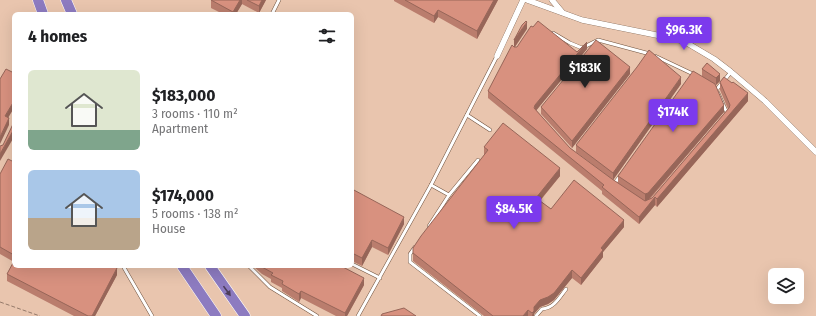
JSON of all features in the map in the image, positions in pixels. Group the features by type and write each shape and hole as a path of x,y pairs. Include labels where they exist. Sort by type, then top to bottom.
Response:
{"highway":[{"path":"38,0 43,12"},
{"path":"66,0 71,12"},
{"path":"183,268 216,316"},
{"path":"211,268 245,316"}],"street":[{"path":"497,56 523,0"},
{"path":"527,0 582,20 687,43 714,59 731,72 765,101 816,152"},
{"path":"552,0 563,13"}],"lane":[{"path":"273,12 279,0"},
{"path":"551,31 570,43 582,48 598,40 648,53 698,78"},
{"path":"593,46 598,40"},
{"path":"643,59 648,53"},
{"path":"358,316 431,185 497,56"},
{"path":"717,90 731,72"},
{"path":"688,80 692,74"},
{"path":"711,86 717,90 727,113 722,119"},
{"path":"468,115 490,130"},
{"path":"428,228 449,196 478,160"},
{"path":"614,184 623,171"},
{"path":"608,180 620,188"},
{"path":"431,185 449,196"},
{"path":"419,241 410,254 410,262 480,316"},
{"path":"354,265 380,278"},
{"path":"124,268 152,316"},
{"path":"251,268 270,287 317,316"},
{"path":"536,316 542,309 548,309 552,306 566,289"}],"path":[{"path":"0,302 40,316"}],"building":[{"path":"211,0 240,0 233,12"},
{"path":"247,0 262,0 259,6"},
{"path":"405,0 494,0 477,31 438,10 434,16"},
{"path":"526,21 527,22 514,40 522,25"},
{"path":"538,21 577,52 587,42 534,108 570,148 645,201 652,198 729,108 730,105 720,82 724,77 748,93 657,199 655,197 639,217 602,187 604,185 488,91 512,45 517,47 531,26 533,27"},
{"path":"596,40 630,67 572,141 541,107"},
{"path":"649,50 681,77 613,173 576,145"},
{"path":"707,63 720,74 716,78 702,69"},
{"path":"6,69 12,72 12,104 5,116 9,118 0,137 0,79"},
{"path":"693,71 715,84 724,105 648,193 645,194 618,176"},
{"path":"503,123 560,168 536,198 551,209 574,180 624,220 601,248 603,250 581,278 572,270 554,293 540,300 534,307 534,311 532,313 528,310 523,316 493,316 413,253 413,248 421,236 488,150 484,147"},
{"path":"12,126 12,133 0,154 0,146 3,145"},
{"path":"8,159 12,161 12,254 0,247 0,174"},
{"path":"354,190 404,217 388,248 372,240 362,258 354,254"},
{"path":"12,265 12,268 117,268 92,316 88,316 7,274"},
{"path":"264,268 345,268 364,278 345,313 301,291 299,294 282,284 283,281 271,275 273,273"},
{"path":"404,308 416,316 381,316 382,314"}]}
